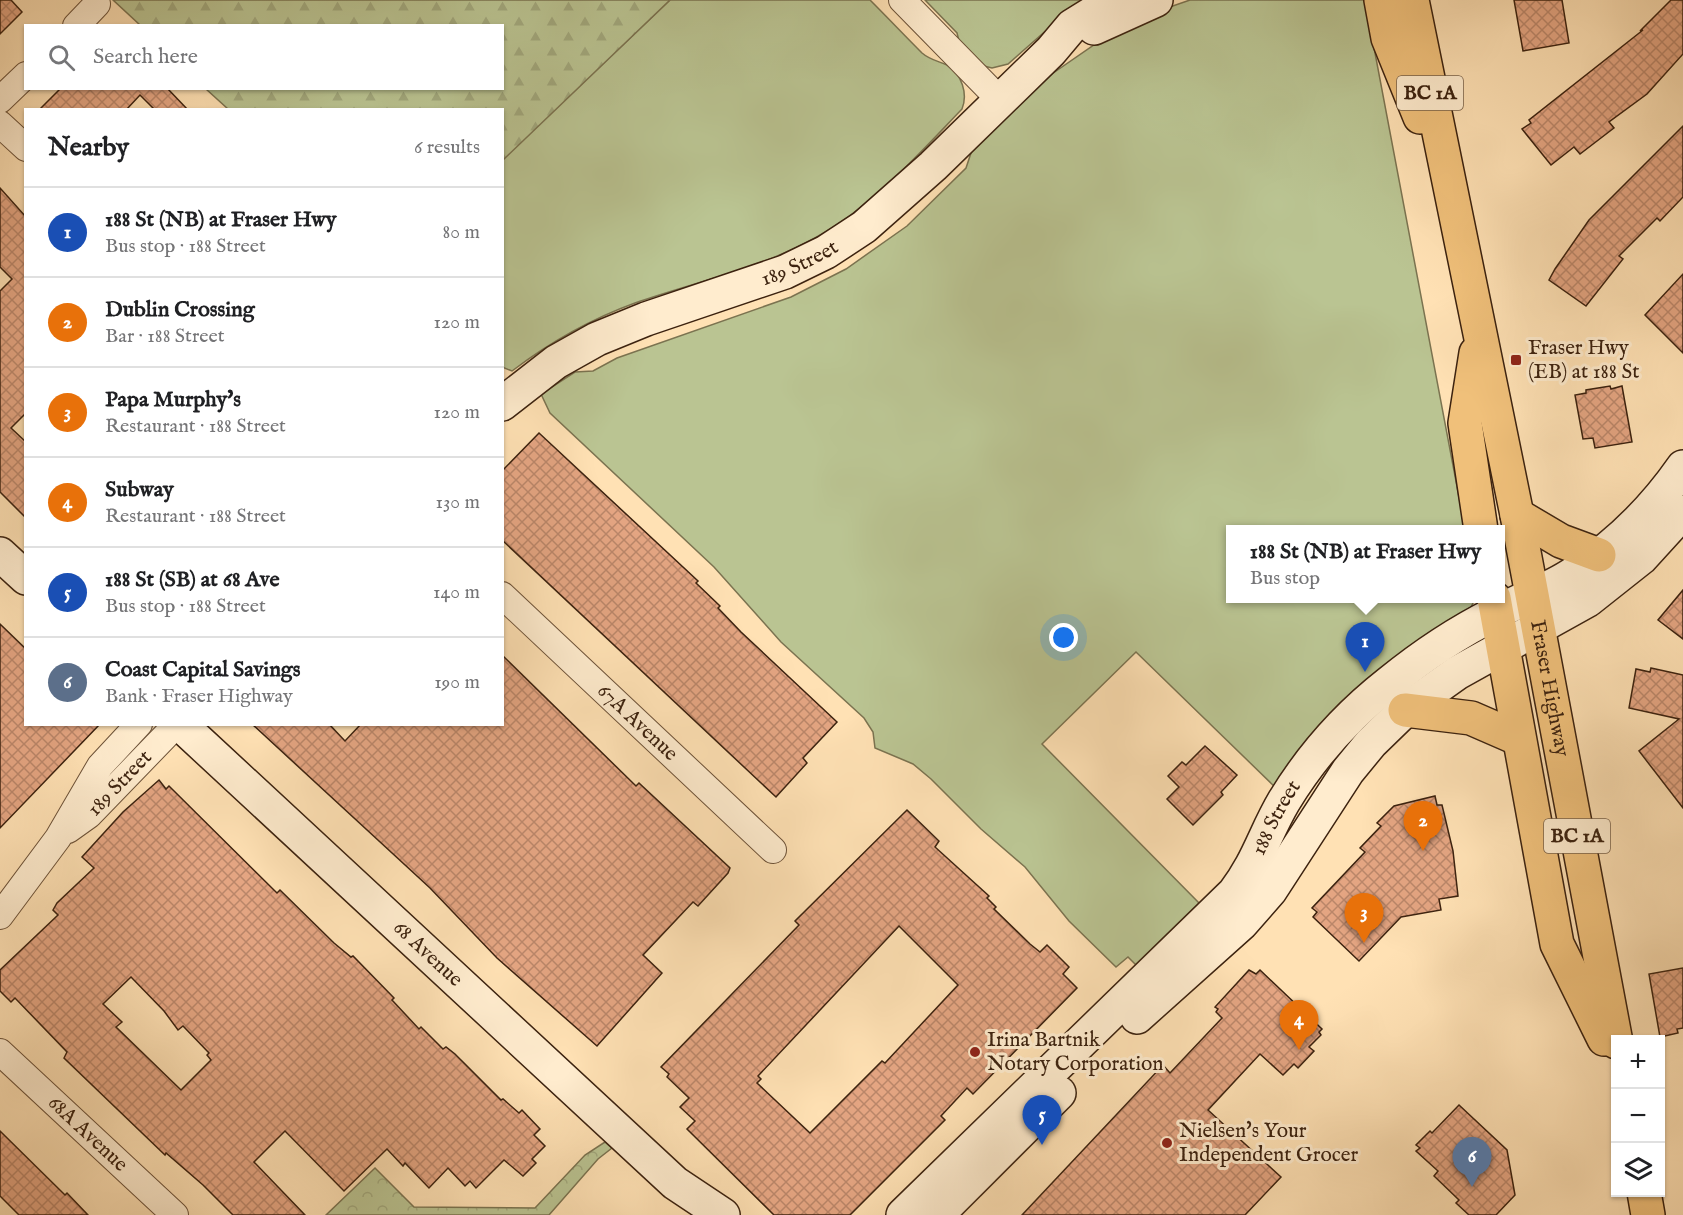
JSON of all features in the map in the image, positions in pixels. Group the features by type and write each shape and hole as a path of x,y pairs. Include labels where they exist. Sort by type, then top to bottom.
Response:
{"main road":[{"name":"Fraser Highway","path":"1404,1 1388,38 1448,183"},
{"name":"Fraser Highway","path":"1404,1 1448,183 1517,515 1615,1035"},
{"name":"Fraser Highway","path":"1479,337 1465,423 1479,521"},
{"path":"1517,515 1561,541 1599,555"},
{"name":"Fraser Highway","path":"1495,605 1517,738 1557,944 1611,1051"},
{"path":"1405,710 1471,718 1517,738"},
{"path":"1645,1197 1648,1215"}],"street":[{"path":"902,0 1000,100"},
{"name":"189 Street","path":"504,402 556,362 597,339 646,319 785,272 826,252 891,206 1051,51 1072,26 1114,0"},
{"name":"189 Street","path":"1051,51 1140,5 1156,0"},
{"path":"78,24 98,4"},
{"path":"0,100 24,77"},
{"path":"0,124 24,146"},
{"name":"188 Street","path":"1505,602 1531,596 1559,582 1599,555 1646,515 1683,467"},
{"name":"188 Street","path":"937,1215 1127,1026 1242,923 1269,891 1348,771 1371,743 1405,710 1457,673 1538,630 1588,600 1620,577 1661,538 1683,512"},
{"path":"0,554 24,576"},
{"name":"67A Avenue","path":"504,597 773,850"},
{"name":"188 Street","path":"903,1215 1234,893 1252,868 1283,803 1308,765 1334,733 1413,665 1464,630 1495,605"},
{"name":"189 Street","path":"0,916 58,838 89,782 137,726"},
{"name":"189 Street","path":"58,838 89,815 177,726"},
{"name":"68 Avenue","path":"181,726 675,1183 723,1215"},
{"name":"68A Avenue","path":"0,1052 175,1215"},
{"name":"68 Avenue","path":"675,1183 699,1215"}],"green space":[{"path":"113,0 670,0 504,159 504,108 227,108 207,90 504,90 504,24 139,24"},
{"path":"670,0 870,0 922,53 952,69 960,79 964,91 962,109 875,196 836,225 794,249 749,267 658,295 602,316 571,332 512,371 504,368 504,158"},
{"path":"925,0 1090,0 1050,27 1008,64 992,68 984,66 960,45 957,33"},
{"path":"1190,0 1365,0 1464,525 1226,525 1226,603 1473,603 1468,613 1277,789 1136,652 1042,744 1201,905 1139,968 1128,957 1116,967 1069,921 1025,867 981,829 931,779 913,764 875,748 873,732 864,718 781,642 714,567 550,413 541,394 575,372 593,371 617,358 791,297 846,269 907,226 966,168 972,150 1046,78 1107,36 1141,17"},
{"path":"605,1142 612,1148 598,1159 549,1215 326,1215 375,1168 414,1207 535,1208 585,1155"}],"building":[{"path":"0,0 11,0 22,12 0,34"},
{"path":"1514,0 1562,0 1569,43 1523,51"},
{"path":"1671,0 1683,0 1683,54 1647,94 1609,122 1614,128 1580,154 1574,147 1551,165 1522,129 1531,123 1529,120 1643,30 1640,31"},
{"path":"59,90 169,90 186,108 153,108 140,95 128,108 41,108"},
{"path":"1683,126 1683,197 1660,221 1657,218 1619,256 1623,259 1586,306 1549,280 1589,220"},
{"path":"0,188 24,215 24,415 11,428 24,440 24,516 0,492 0,291 12,279 0,267"},
{"path":"1683,274 1683,353 1645,315"},
{"path":"1610,386 1611,389 1622,386 1632,442 1595,448 1593,438 1583,439 1575,395 1586,393 1586,390"},
{"path":"539,433 698,581 696,583 720,606 718,608 741,632 837,722 803,758 807,763 776,797 504,542 504,469"},
{"path":"1683,590 1683,639 1658,620"},
{"path":"0,624 24,647 24,726 98,726 0,828"},
{"path":"504,657 636,786 639,783 730,868 698,906 693,902 643,955 662,973 597,1046 497,958 430,888 254,726 331,726 345,741 359,726 504,726"},
{"path":"1651,668 1683,675 1683,808 1639,751 1679,719 1629,708 1636,669 1650,672"},
{"path":"1205,746 1237,775 1221,792 1223,795 1193,825 1167,799 1179,787 1168,776 1182,762 1186,765"},
{"path":"159,780 166,789 169,786 277,893 280,890 334,943 351,957 353,956 394,998 392,1000 419,1029 421,1027 443,1049 446,1047 455,1054 501,1100 503,1099 519,1113 522,1110 540,1129 534,1135 545,1146 532,1159 536,1163 523,1176 504,1160 476,1188 470,1181 465,1186 448,1168 429,1188 405,1163 403,1166 387,1149 344,1191 285,1131 254,1162 305,1215 233,1215 203,1185 166,1153 165,1155 64,1058 67,1052 15,998 11,1002 0,991 0,970 58,915 53,910 57,903 94,868 82,857 123,812","holes":["131,977 164,1011 178,1030 183,1026 209,1053 207,1055 211,1060 181,1090 116,1027 122,1022 103,1004"]},
{"path":"1435,796 1437,805 1442,805 1453,851 1458,896 1439,899 1441,910 1401,917 1359,961 1313,917 1317,912 1312,908 1365,852 1360,848 1381,826 1377,823 1394,806"},
{"path":"907,810 939,841 935,847 989,896 987,898 996,907 994,909 1030,944 1040,952 1047,945 1069,967 1063,974 1077,988 973,1094 967,1088 941,1116 945,1120 850,1215 774,1215 687,1129 695,1121 680,1107 689,1098 667,1077 669,1074 661,1067 799,925 795,921","holes":["899,926 958,985 885,1063 882,1061 810,1133 757,1083 761,1079 758,1076"]},
{"path":"1683,968 1683,1028 1677,1029 1678,1033 1660,1035 1649,974"},
{"name":"Nielsen's Your Independent Grocer","path":"1249,970 1256,974 1260,970 1322,1029 1319,1032 1321,1035 1309,1047 1314,1051 1298,1068 1294,1064 1283,1075 1260,1054 1208,1110 1281,1177 1245,1215 1022,1215 1163,1065 1170,1073 1222,1018 1216,1012 1218,1009 1215,1007"},
{"path":"1459,1105 1507,1150 1515,1195 1496,1215 1469,1215 1456,1203 1459,1200 1434,1176 1438,1171 1416,1151 1420,1148 1416,1145 1430,1131 1432,1133"},
{"path":"0,1131 88,1215 19,1215 0,1196"}],"place":[{"name":"Fraser Hwy (EB) at 188 St","path":"1516,360"},
{"name":"188 St (NB) at Fraser Hwy","path":"1365,672"},
{"name":"Dublin Crossing","path":"1423,851"},
{"name":"Papa Murphy's","path":"1364,943"},
{"name":"Subway","path":"1299,1050"},
{"name":"Irina Bartnik Notary Corporation","path":"975,1052"},
{"name":"Nielsen's Your Independent Grocer","path":"1167,1143"},
{"name":"188 St (SB) at 68 Ave","path":"1042,1145"},
{"name":"Coast Capital Savings","path":"1472,1187"}]}
